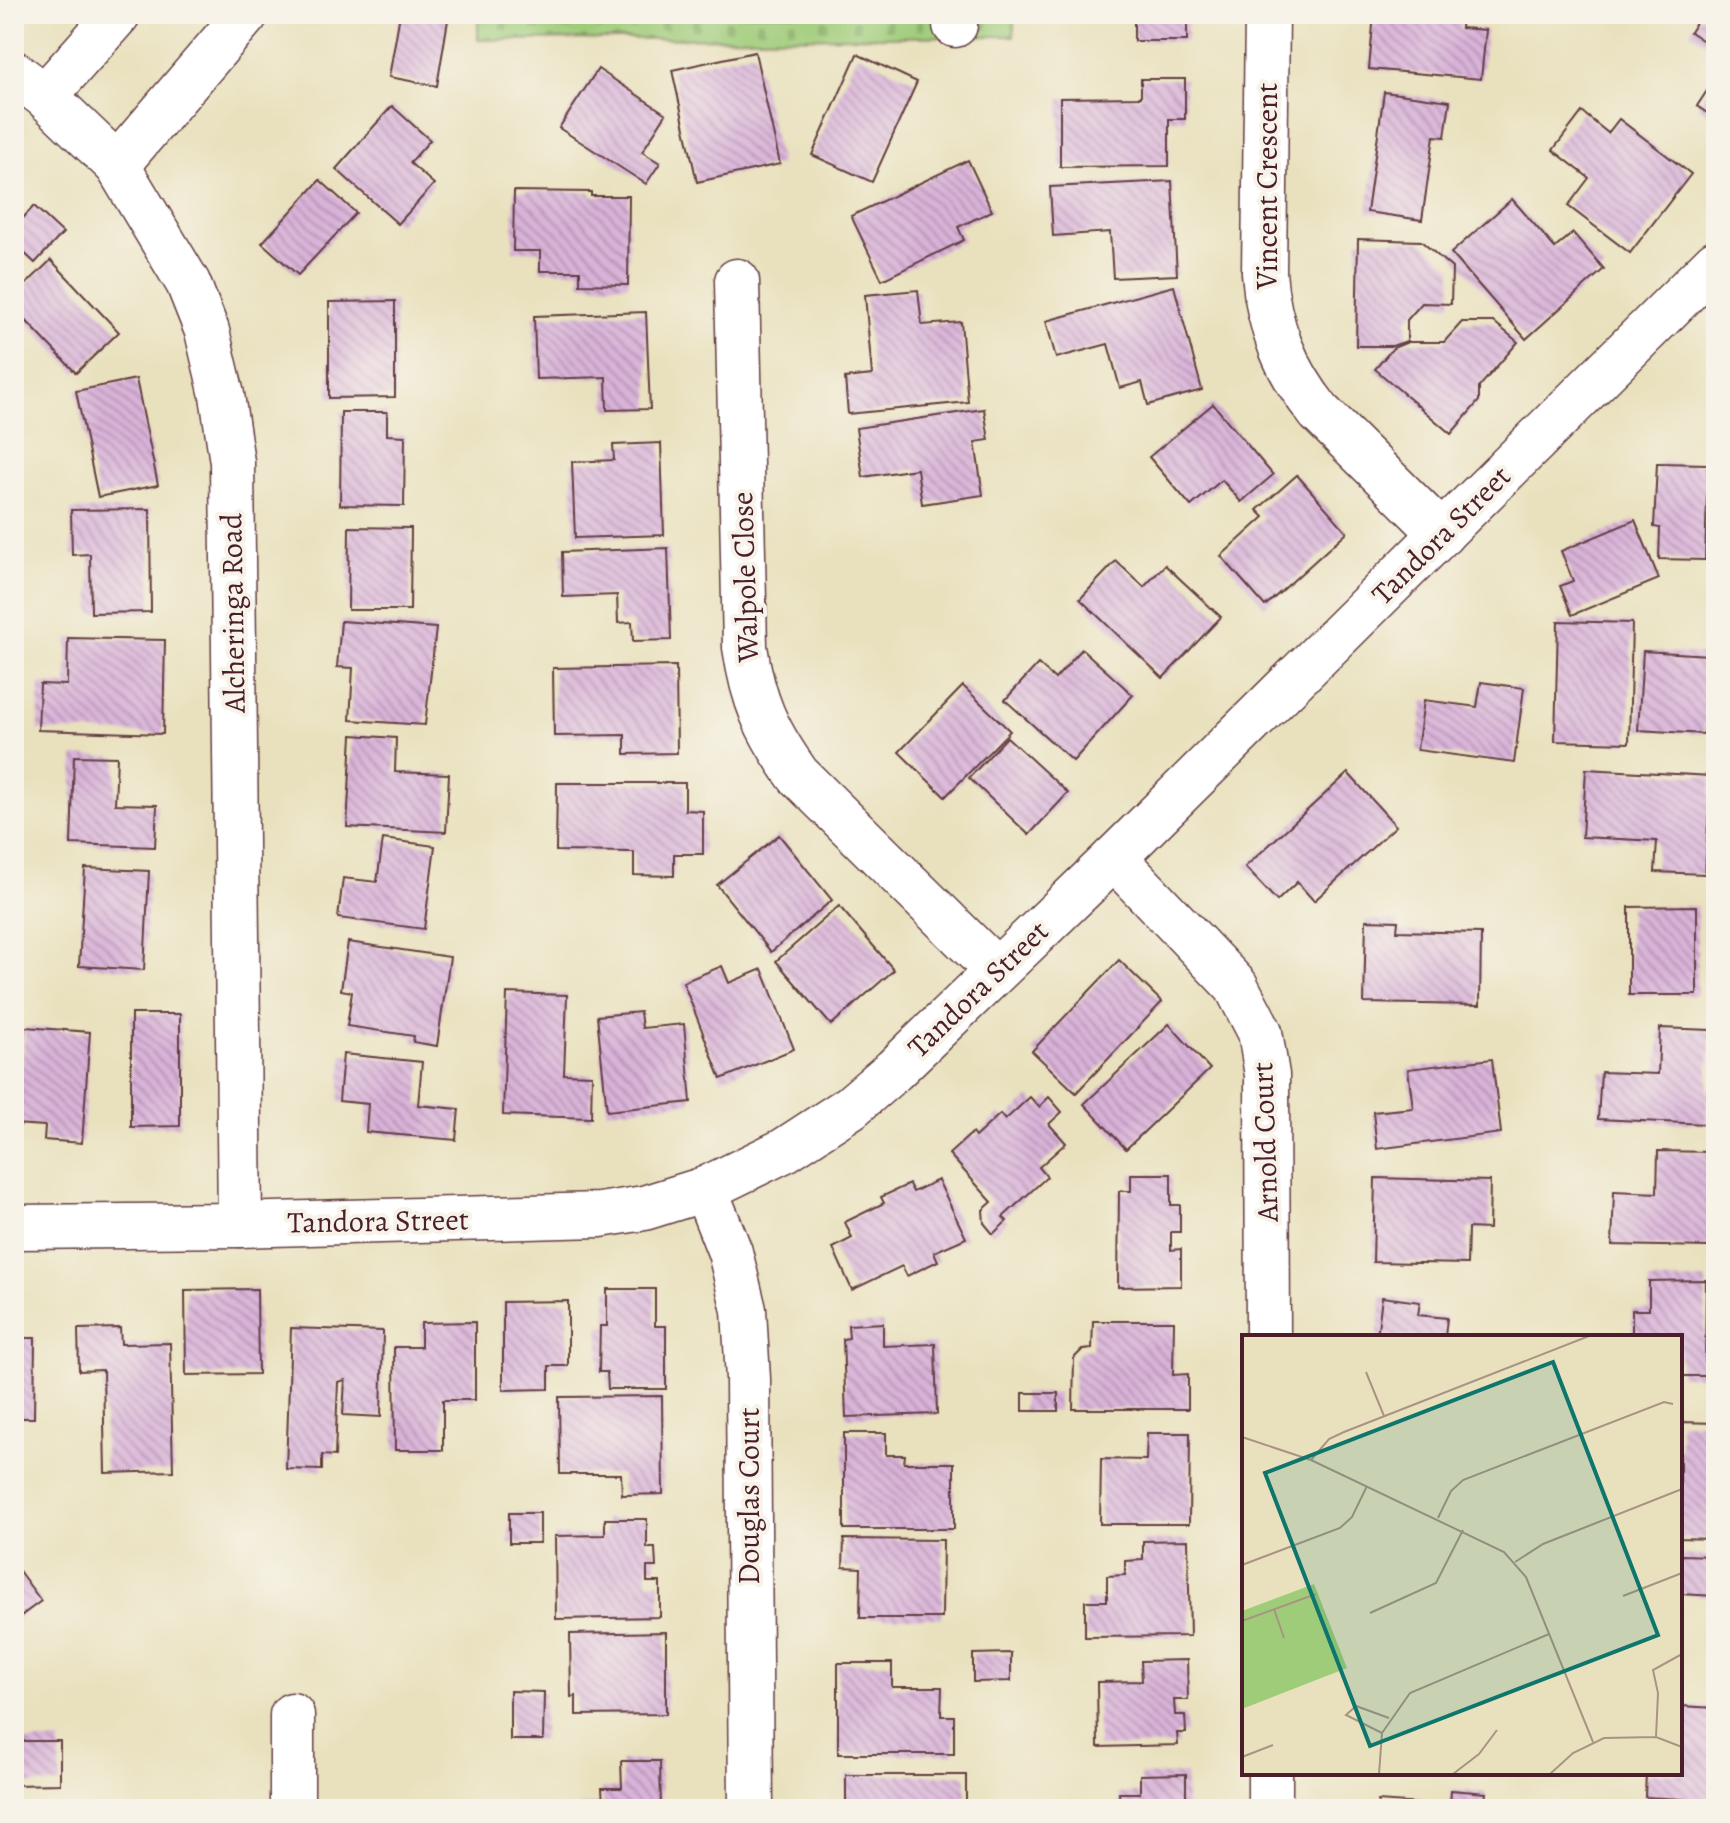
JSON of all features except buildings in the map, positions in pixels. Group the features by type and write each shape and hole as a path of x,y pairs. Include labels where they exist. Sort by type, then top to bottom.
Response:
{"street":[{"path":"29,85 118,14"},
{"path":"117,165 246,14"},
{"name":"Vincent Crescent","path":"1267,14 1264,273 1266,299 1279,348 1301,389 1319,412 1442,534"},
{"name":"Alcheringa Road","path":"29,85 117,165 188,283 207,331 222,395 232,462 240,1225"},
{"name":"Walpole Close","path":"737,281 745,647 759,709 772,738 798,775 996,970"},
{"name":"Tandora Street","path":"14,1227 240,1225 600,1215 644,1208 705,1189 785,1150 851,1107 894,1070 1442,534 1711,282"},
{"name":"Arnold Court","path":"1114,858 1236,986 1260,1032 1267,1075 1268,1335"},
{"name":"Douglas Court","path":"705,1189 730,1252 744,1310 748,1379 751,1809"},
{"path":"292,1715 292,1809"},
{"path":"1270,1775 1270,1809"}],"green space":[{"path":"478,14 1014,14 1014,36 478,40"}]}
